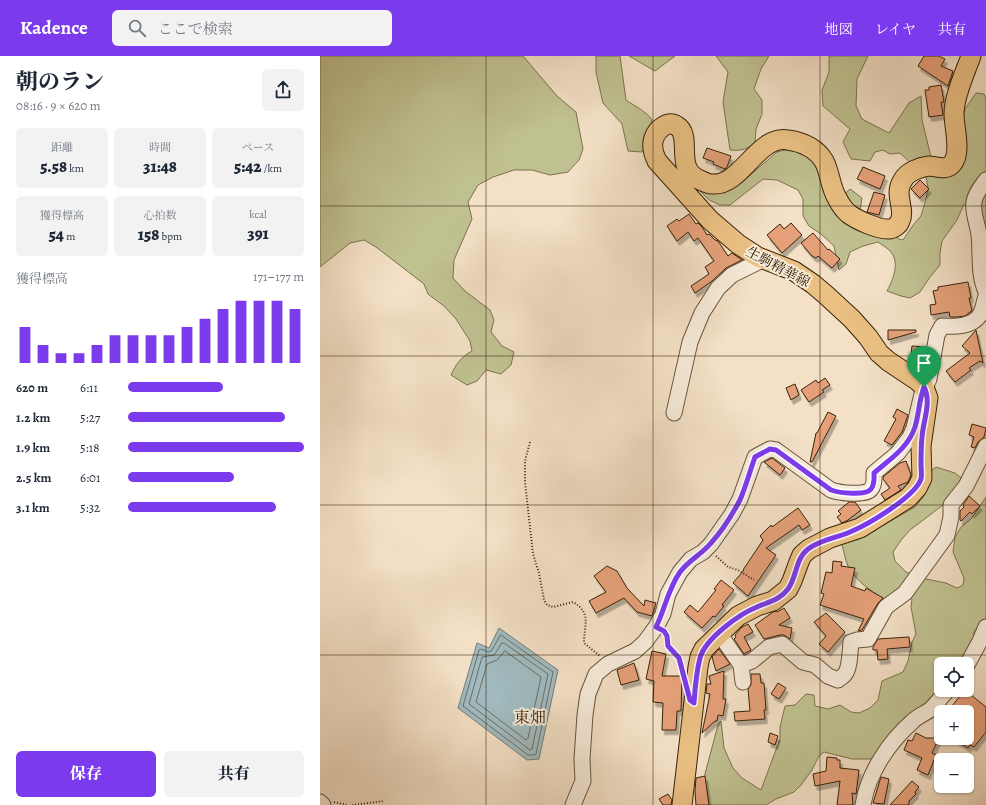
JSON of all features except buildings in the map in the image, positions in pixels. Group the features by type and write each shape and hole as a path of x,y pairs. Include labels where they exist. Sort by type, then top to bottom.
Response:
{"main road":[{"name":"生駒精華線","path":"924,387 918,381 888,362 879,354 868,337 852,320 813,284 794,271 748,251 710,220 662,168 654,155 654,138 664,125 672,124 681,129 686,166 690,173 696,178 707,183 714,184 727,180 738,173 770,143 786,139 799,142 814,150 823,160 836,196 842,207 849,214 889,230 894,228 901,221 902,214 898,195 899,186 903,178 921,167 930,166 946,168 951,165 954,160 957,139 954,113 955,103 971,56"},
{"path":"682,805 700,657 704,649 738,616 757,606 773,601 788,589 802,555 809,549 830,538 860,528 908,498 917,488 922,478 921,446 928,398 924,387"}],"street":[{"path":"986,180 975,197 973,203 979,234 982,284 986,292"},
{"path":"674,413 690,342 702,313 718,288 732,275 764,259"},
{"path":"573,805 583,780 583,737 588,694 596,674 608,664 635,651 645,642 656,627 663,614 668,594 680,572 691,559 703,552 722,530 732,514 740,498 755,457 770,449 776,450 837,493 865,493 871,489 874,483 874,473 898,453 910,437 914,428 924,387 929,380 937,335 942,326 952,327 975,321 981,313 986,296"},
{"path":"741,665 752,661 769,647 782,644 803,662 815,665 828,676 838,680 846,673 849,664 851,642 868,639 886,607 905,593 947,535 951,517 951,505 966,486 986,446"},
{"path":"719,633 741,665 743,682"},
{"path":"971,657 984,634"},
{"path":"863,805 864,796 881,759 896,739 914,720 931,709 942,697"},
{"path":"320,802 323,805"}],"path":[{"path":"530,442 525,461 525,482 532,554 539,572 544,600 547,605 553,607 573,602 579,606 586,619 584,643 608,664"},
{"path":"703,552 716,556 728,567 738,570 754,580"},
{"path":"656,627 664,631 667,636 668,646 679,658 682,672"},
{"path":"352,805 384,801"}],"green space":[{"path":"320,56 523,56 557,96 576,112 583,149 579,160 568,172 550,175 532,170 514,170 493,177 478,185 468,202 472,219 454,260 453,278 465,291 490,310 494,320 491,332 502,346 514,352 511,365 501,374 486,370 477,381 467,385 451,375 459,361 472,351 470,341 456,319 444,306 428,294 424,284 376,247 364,240 350,243 320,267"},
{"path":"596,56 620,56 626,100 644,112 652,120 642,152 628,151 622,124 603,103 596,72"},
{"path":"629,56 675,56 655,71"},
{"path":"716,56 769,56 761,69 754,89 762,100 762,114 756,129 755,143 743,150 730,150 723,102 728,72"},
{"path":"829,56 868,56 857,79 856,106 862,119 889,133 909,103 921,96 922,120 934,169 951,167 965,109 976,93 984,94 986,99 986,223 975,222 972,208 964,204 957,220 942,241 940,265 920,292 910,298 887,291 895,272 895,261 894,256 890,251 878,242 863,246 850,252 846,264 839,270 834,246 821,234 809,226 803,216 803,199 798,190 777,180 763,179 730,205 720,205 709,200 700,191 708,189 726,190 741,183 777,152 794,148 807,150 840,198 850,189 862,198 860,210 899,239 903,240 921,216 928,188 926,177 900,153 890,154 883,150 875,152 870,161 851,159 843,142 850,129 823,106 822,90 829,72"},
{"path":"936,467 955,473 961,478 960,482 943,505 910,530 893,552 895,561 906,572 921,578 946,583 957,588 963,585 964,578 953,552 955,538 961,527 971,519 986,497 986,618 974,631 973,644 965,657 934,657 934,697 947,697 937,705 934,705 934,708 874,759 852,759 824,752 819,756 812,770 794,792 776,799 766,805 709,804 705,785 705,774 718,725 721,721 724,748 733,768 742,778 761,790 780,739 780,727 785,706 795,705 806,694 814,695 815,706 828,709 840,705 851,712 859,713 870,708 878,700 882,681 903,672 916,634 911,607 912,599 900,596 890,603 866,587 856,578 848,566 842,545 847,540 857,540 915,507 924,496 932,470"}],"water":[{"path":"499,628 558,670 539,759 527,760 458,708 477,643 489,648"}],"district":[{"name":"東畑","path":"530,718"}],"route":[{"path":"924,387 928,398 921,446 922,478 917,488 908,498 860,528 830,538 809,549 802,555 788,589 773,601 757,606 738,616 724,628 704,649 700,657 694,703 690,700 679,658 668,646 667,636 664,631 656,627 663,614 668,594 680,572 691,559 703,552 711,544 732,514 740,498 755,457 770,449 776,450 837,493 865,493 871,489 874,483 874,473 898,453 910,437 917,419 924,387"}]}
